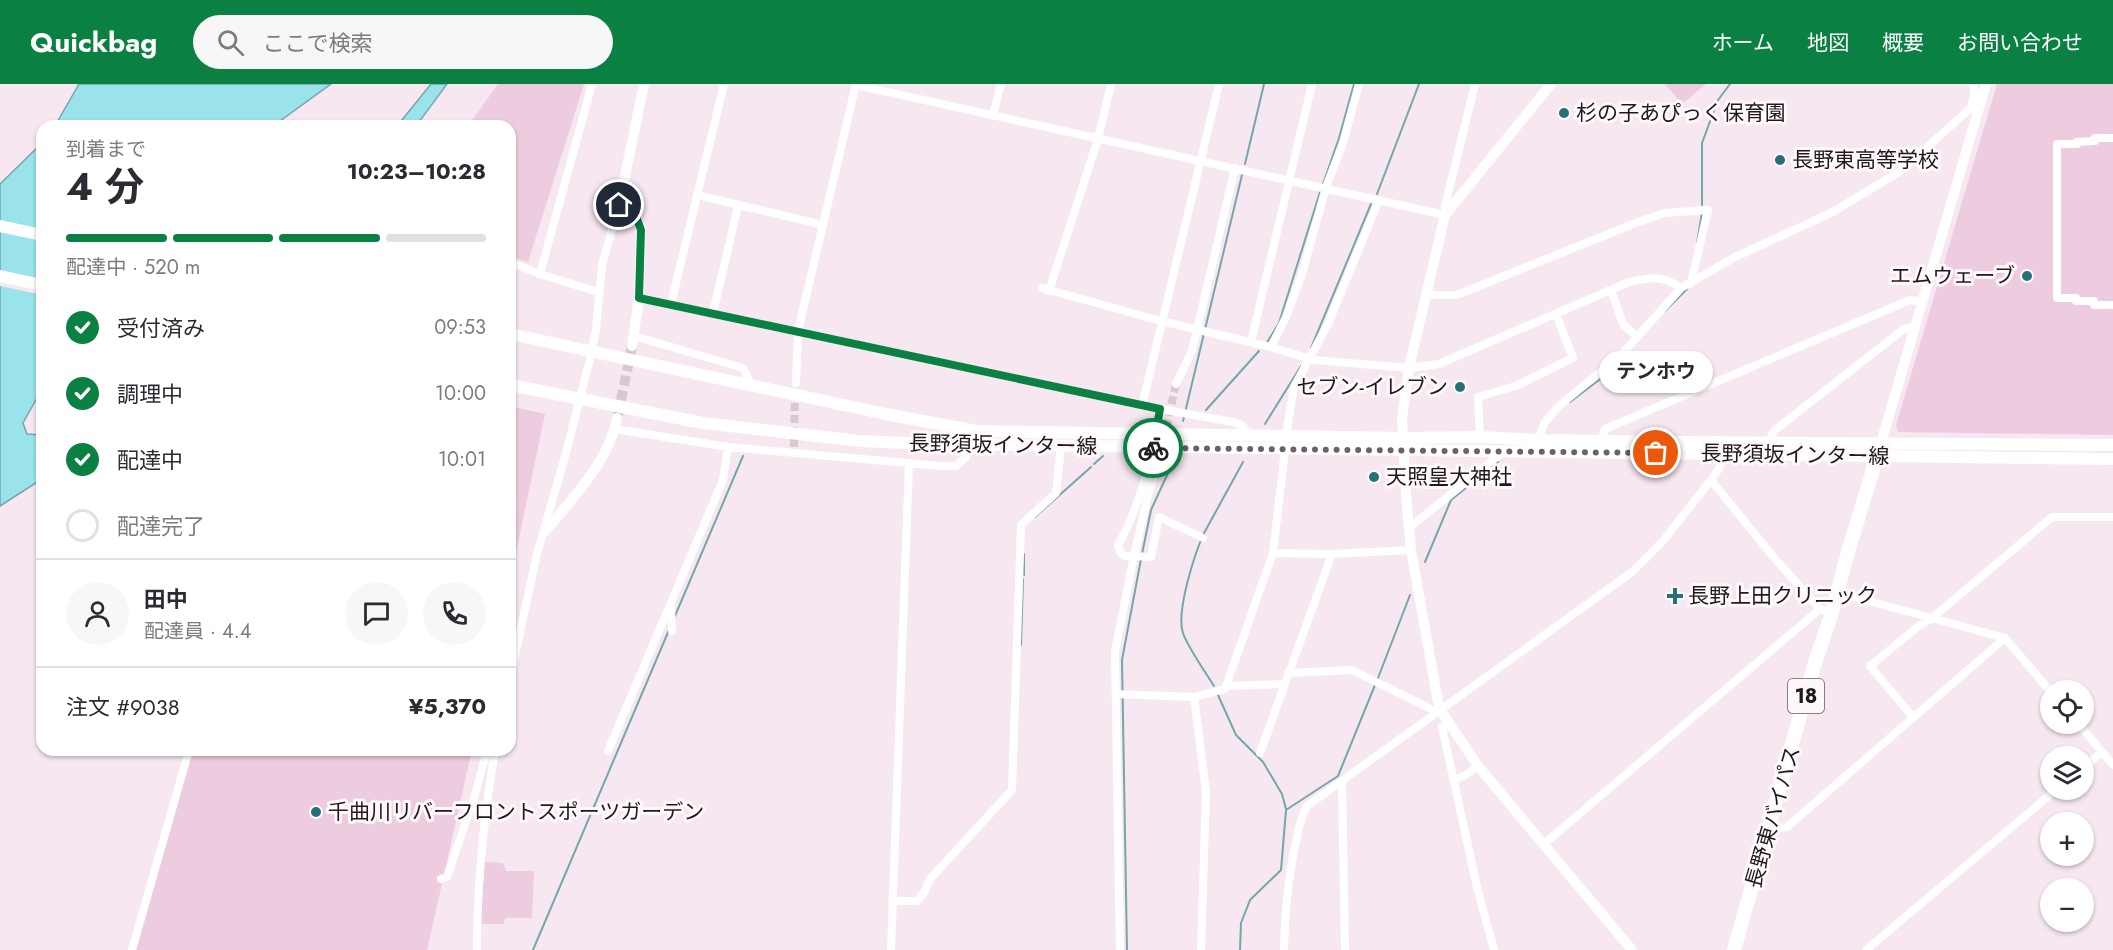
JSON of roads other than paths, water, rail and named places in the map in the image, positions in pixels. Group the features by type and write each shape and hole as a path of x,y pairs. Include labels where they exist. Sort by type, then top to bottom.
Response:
{"highway":[{"name":"長野東バイパス","path":"1734,950 1789,760 1826,610 1836,592 1881,442"}],"main road":[{"path":"0,226 36,234"},
{"path":"0,276 36,284"},
{"name":"長野須坂インター線","path":"516,335 886,414 976,430 1403,438 1480,437 1601,441 2113,445"},
{"name":"長野須坂インター線","path":"516,386 703,423 860,441 967,446 1061,447 1156,453 1285,450 2113,459"}],"street":[{"path":"540,274 582,128 592,84"},
{"path":"516,651 537,554 545,532 587,350 596,329 602,265 619,205 644,84"},
{"path":"672,304 724,84"},
{"path":"993,116 1001,84"},
{"path":"1111,84 1098,139 1046,290 1310,358 1409,368 1439,364 1629,282 1653,277 1669,280 1681,288"},
{"path":"1142,406 1219,84"},
{"path":"1251,342 1312,84"},
{"path":"1271,347 1286,317 1303,271 1359,84"},
{"path":"1436,710 1438,702 1411,550 1402,419 1409,368 1475,84"},
{"path":"1445,215 1551,84"},
{"path":"1538,440 1545,422 1559,406 1609,365 1681,288 1735,257 1831,213 1899,172 1975,108 1975,91 1972,84"},
{"path":"1881,442 1923,302 1975,108 1986,84"},
{"path":"796,383 798,331 856,85 1445,215"},
{"path":"2113,138 2095,138 2095,141 2077,142 2077,144 2057,144 2057,297 2076,298 2076,301 2094,301 2094,305 2113,305"},
{"path":"1176,384 1192,351 1199,329 1235,168"},
{"path":"697,195 823,225"},
{"path":"1286,435 1294,387 1328,324 1379,200"},
{"path":"619,205 637,219 641,230 639,298 633,341 743,369 752,386"},
{"path":"713,313 738,206"},
{"path":"1427,296 1457,295 1625,226 1665,213 1708,210 1691,283"},
{"path":"516,264 598,292"},
{"path":"1611,290 1623,324 1637,337"},
{"path":"639,298 1243,426 1248,435"},
{"path":"1601,441 1605,429 1910,300 1923,302"},
{"path":"1480,437 1478,397 1516,386 1573,358 1556,314"},
{"path":"1768,442 1775,430 1904,329 1916,326"},
{"path":"1119,950 1122,694 1115,652 1156,453 1160,409"},
{"path":"545,532 598,464 616,424 728,447 956,466 966,457 967,446"},
{"path":"608,751 723,480 728,447"},
{"path":"892,901 917,901 924,893 930,879 1012,790 1021,525 1056,493 1061,447"},
{"path":"1122,694 1194,697 1225,689 1273,554 1285,450"},
{"path":"1409,528 1503,452"},
{"path":"1156,453 1130,526 1118,545 1120,552 1124,556 1151,557 1159,517 1202,537"},
{"path":"1284,950 1285,906 1293,854 1302,813 1307,806 1436,710 1632,572 1663,541 1711,480 1720,467 1722,454"},
{"path":"891,950 909,463"},
{"path":"1544,844 1826,610 1775,559 1711,480"},
{"path":"1913,717 1870,666 1920,625 1932,618 2052,517 2113,517"},
{"path":"1273,554 1411,550"},
{"path":"1260,753 1283,684 1332,554"},
{"path":"1836,592 2005,638 2041,680"},
{"path":"671,602 672,631"},
{"path":"1768,829 1787,827 2005,638"},
{"path":"1288,673 1352,670 1436,710 1478,766 1632,950"},
{"path":"1226,686 1283,684"},
{"path":"1194,697 1206,792 1201,950"},
{"path":"1442,727 1452,780 1494,950"},
{"path":"2087,734 2113,765"},
{"path":"2094,759 2102,752"},
{"path":"132,950 187,756"},
{"path":"441,879 447,877 485,756"},
{"path":"477,950 477,912 486,806 494,756"},
{"path":"1452,780 1464,776 1478,766"},
{"path":"1342,781 1345,950"},
{"path":"1866,950 2044,800"}],"water":[{"path":"79,84 331,84 281,120 58,120"},
{"path":"431,84 447,84 420,120 402,120"},
{"path":"36,149 36,400 23,423 27,434 36,435 36,483 0,506 0,184"}],"waterway":[{"path":"1245,164 1264,84"},
{"path":"1323,184 1354,84"},
{"path":"1377,194 1419,84"},
{"path":"1702,205 1702,143 1718,100 1730,84"},
{"path":"1183,421 1242,175"},
{"path":"1266,344 1279,323 1320,192"},
{"path":"1311,348 1371,204"},
{"path":"1697,243 1702,213"},
{"path":"1665,311 1687,289"},
{"path":"1206,410 1259,351"},
{"path":"1570,402 1607,374 1623,357"},
{"path":"1265,424 1301,366"},
{"path":"675,616 743,456"},
{"path":"1094,464 1103,456"},
{"path":"1142,554 1151,510 1174,460"},
{"path":"1203,535 1243,462"},
{"path":"1425,562 1451,500 1498,462"},
{"path":"1035,517 1091,467"},
{"path":"1201,540 1186,586 1181,624 1188,645 1214,686"},
{"path":"1024,554 1024,575"},
{"path":"1127,950 1122,660 1141,559"},
{"path":"1021,645 1023,579"},
{"path":"1378,678 1410,595"},
{"path":"533,950 669,630"},
{"path":"1240,950 1241,923 1250,900 1281,870 1286,810 1338,776 1375,685"},
{"path":"1218,695 1236,735 1263,762 1282,794 1286,809"}],"tunnel":[{"path":"618,415 632,346"},
{"path":"1161,451 1176,384"},
{"path":"794,447 795,391"}],"place":[{"name":"杉の子あぴっく保育園","path":"1564,113"},
{"name":"長野東高等学校","path":"1780,160"},
{"name":"エムウェーブ","path":"2027,276"},
{"name":"セブン-イレブン","path":"1460,387"},
{"name":"テンホウ","path":"1656,453"},
{"name":"天照皇大神社","path":"1374,477"},
{"name":"長野上田クリニック","path":"1675,596"},
{"name":"千曲川リバーフロントスポーツガーデン","path":"316,812"}]}
